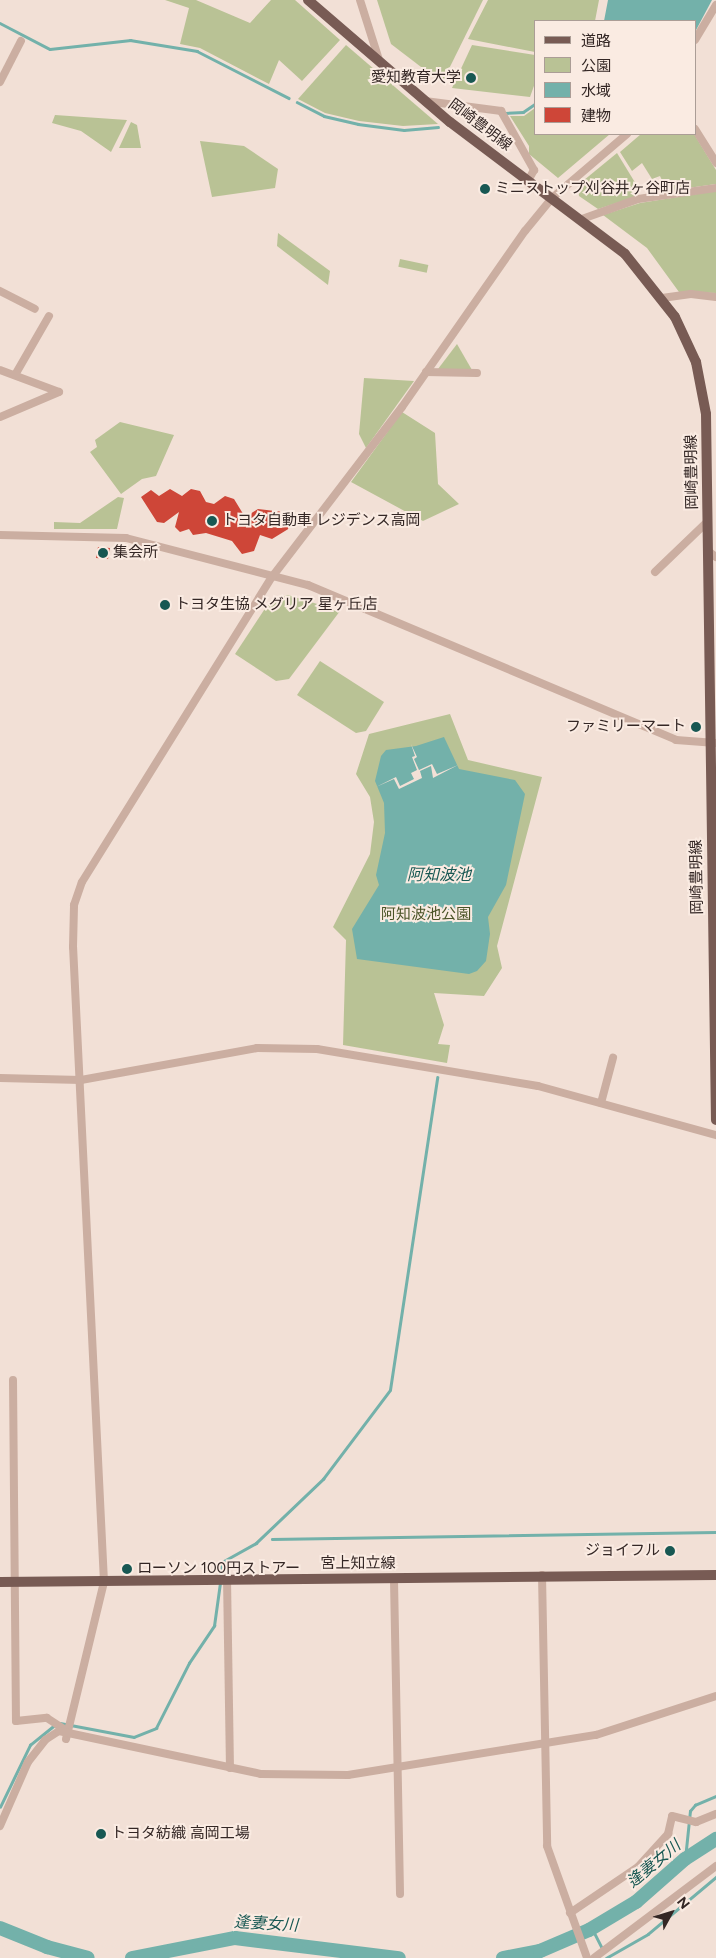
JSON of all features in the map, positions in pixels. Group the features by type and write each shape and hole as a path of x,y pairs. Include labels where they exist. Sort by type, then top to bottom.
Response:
{"main road":[{"name":"岡崎豊明線","path":"308,0 380,65 528,181 582,218 625,254 662,298 686,340 704,395 712,554 716,1120"},
{"name":"宮上知立線","path":"0,1582 104,1582 227,1578 394,1580 542,1575 716,1575"}],"street":[{"path":"360,0 380,65"},
{"path":"696,38 716,4"},
{"path":"0,82 21,42"},
{"path":"425,101 501,111 534,170 528,181"},
{"path":"696,130 716,163"},
{"path":"69,1730 104,1582 81,1080 73,947 74,905 82,882 272,577 426,372 552,198 626,135"},
{"path":"582,218 638,199 716,188"},
{"path":"0,291 35,309"},
{"path":"662,298 690,294 716,297"},
{"path":"15,375 48,316"},
{"path":"0,370 59,392 0,416"},
{"path":"426,372 477,373"},
{"path":"655,572 710,515"},
{"path":"0,535 126,538 159,544 339,596 676,740 713,743"},
{"path":"0,1078 81,1080 257,1048 292,1047 538,1086 716,1135"},
{"path":"601,1103 613,1058"},
{"path":"13,1380 16,1721 53,1721 61,1728 261,1774 316,1776 395,1767 596,1735 716,1696"},
{"path":"542,1575 543,1744 547,1846 586,1956"},
{"path":"227,1578 230,1768"},
{"path":"394,1580 395,1767 400,1894"},
{"path":"0,1826 35,1752 51,1735 69,1730"},
{"path":"570,1913 638,1867 668,1834 672,1816 680,1821 696,1822 716,1814"},
{"path":"594,1958 716,1866"}],"green space":[{"path":"165,0 196,0 250,23 271,0 295,0 340,40 302,81 279,60 269,84 200,48 180,44 189,8"},
{"path":"377,0 483,0 442,83 391,44"},
{"path":"488,0 599,0 595,20 534,20 534,52 468,39"},
{"path":"346,45 438,124 403,126 359,121 325,113 298,99"},
{"path":"472,45 534,55 534,86 530,97 452,88"},
{"path":"534,109 534,135 609,135 558,178 529,154 529,146 510,116 524,116"},
{"path":"55,115 127,120 111,152 81,131 52,123"},
{"path":"131,122 137,125 141,148 119,148"},
{"path":"640,135 695,135 716,170 716,184 667,191 660,176 652,179 642,163 632,171 620,152"},
{"path":"200,141 244,146 278,169 275,188 212,197"},
{"path":"617,153 639,189 638,196 598,209 579,196 578,185"},
{"path":"716,191 716,293 679,292 647,248 603,215 640,203"},
{"path":"278,233 330,271 328,285 277,246"},
{"path":"400,259 428,265 427,273 398,267"},
{"path":"457,344 472,370 438,369"},
{"path":"364,378 414,381 366,448 359,434"},
{"path":"402,412 435,433 438,484 459,504 423,521 351,482"},
{"path":"120,422 174,435 156,476 142,479 121,494 90,452 97,447 95,440"},
{"path":"118,497 124,498 117,529 54,529 54,522 80,523"},
{"path":"288,595 340,611 289,679 276,681 235,654 270,601"},
{"path":"320,661 384,702 366,731 356,733 297,695"},
{"name":"阿知波池公園","path":"450,714 468,760 542,777 497,946 502,968 484,996 434,993 444,1025 438,1044 450,1045 447,1063 343,1045 346,940 333,927 370,854 374,822 370,797 356,774 369,734"}],"water":[{"path":"608,0 712,0 696,30 696,20 604,20"},
{"name":"阿知波池","path":"444,737 459,769 515,780 525,794 506,885 488,917 490,934 486,961 477,971 469,974 357,959 352,929 379,885 376,875 385,833 384,803 375,781 381,756 386,750 416,746"}],"pier":[{"path":"411,744 417,757 414,759 419,770 432,764 437,774 458,765 433,778 431,766 420,771 422,778 399,789 394,779 376,787 396,777 400,786 414,779 411,773 417,770 412,757 415,756"}],"building":[{"name":"トヨタ自動車 レジデンス高岡","path":"170,489 182,496 191,489 200,491 206,502 214,504 225,496 234,499 245,517 258,509 292,513 298,523 272,539 260,535 254,551 242,554 232,541 206,533 193,535 189,529 180,532 175,527 179,512 164,523 157,522 141,497 151,490 159,496"},
{"name":"集会所","path":"98,547 110,548 108,559 96,558"}],"waterway":[{"path":"0,23 50,49 130,40 197,51 289,98"},
{"path":"297,102 324,116 358,124 404,130 438,127"},
{"path":"505,113 523,112 534,105"},
{"path":"220,1577 222,1562 256,1543 323,1479 390,1390 437,1078"},
{"path":"272,1539 716,1532"},
{"path":"60,1723 134,1737 156,1728 189,1663 214,1626 220,1583"},
{"path":"0,1807 30,1745 55,1725"},
{"path":"685,1859 690,1811 695,1805 716,1796"},
{"name":"逢妻女川","path":"503,1958 540,1951 589,1930 636,1902 685,1859 716,1839"},
{"path":"606,1958 648,1934 716,1877"},
{"name":"逢妻女川","path":"0,1928 47,1947 88,1958"},
{"path":"592,1928 603,1950"},
{"name":"逢妻女川","path":"132,1958 235,1938 399,1958"}],"place":[{"name":"愛知教育大学","path":"471,78"},
{"name":"ミニストップ刈谷井ヶ谷町店","path":"485,189"},
{"name":"トヨタ自動車 レジデンス高岡","path":"212,521"},
{"name":"集会所","path":"103,553"},
{"name":"トヨタ生協 メグリア 星ヶ丘店","path":"165,605"},
{"name":"ファミリーマート","path":"696,727"},
{"name":"ジョイフル","path":"670,1551"},
{"name":"ローソン 100円ストアー","path":"127,1569"},
{"name":"トヨタ紡織 高岡工場","path":"101,1834"}]}
